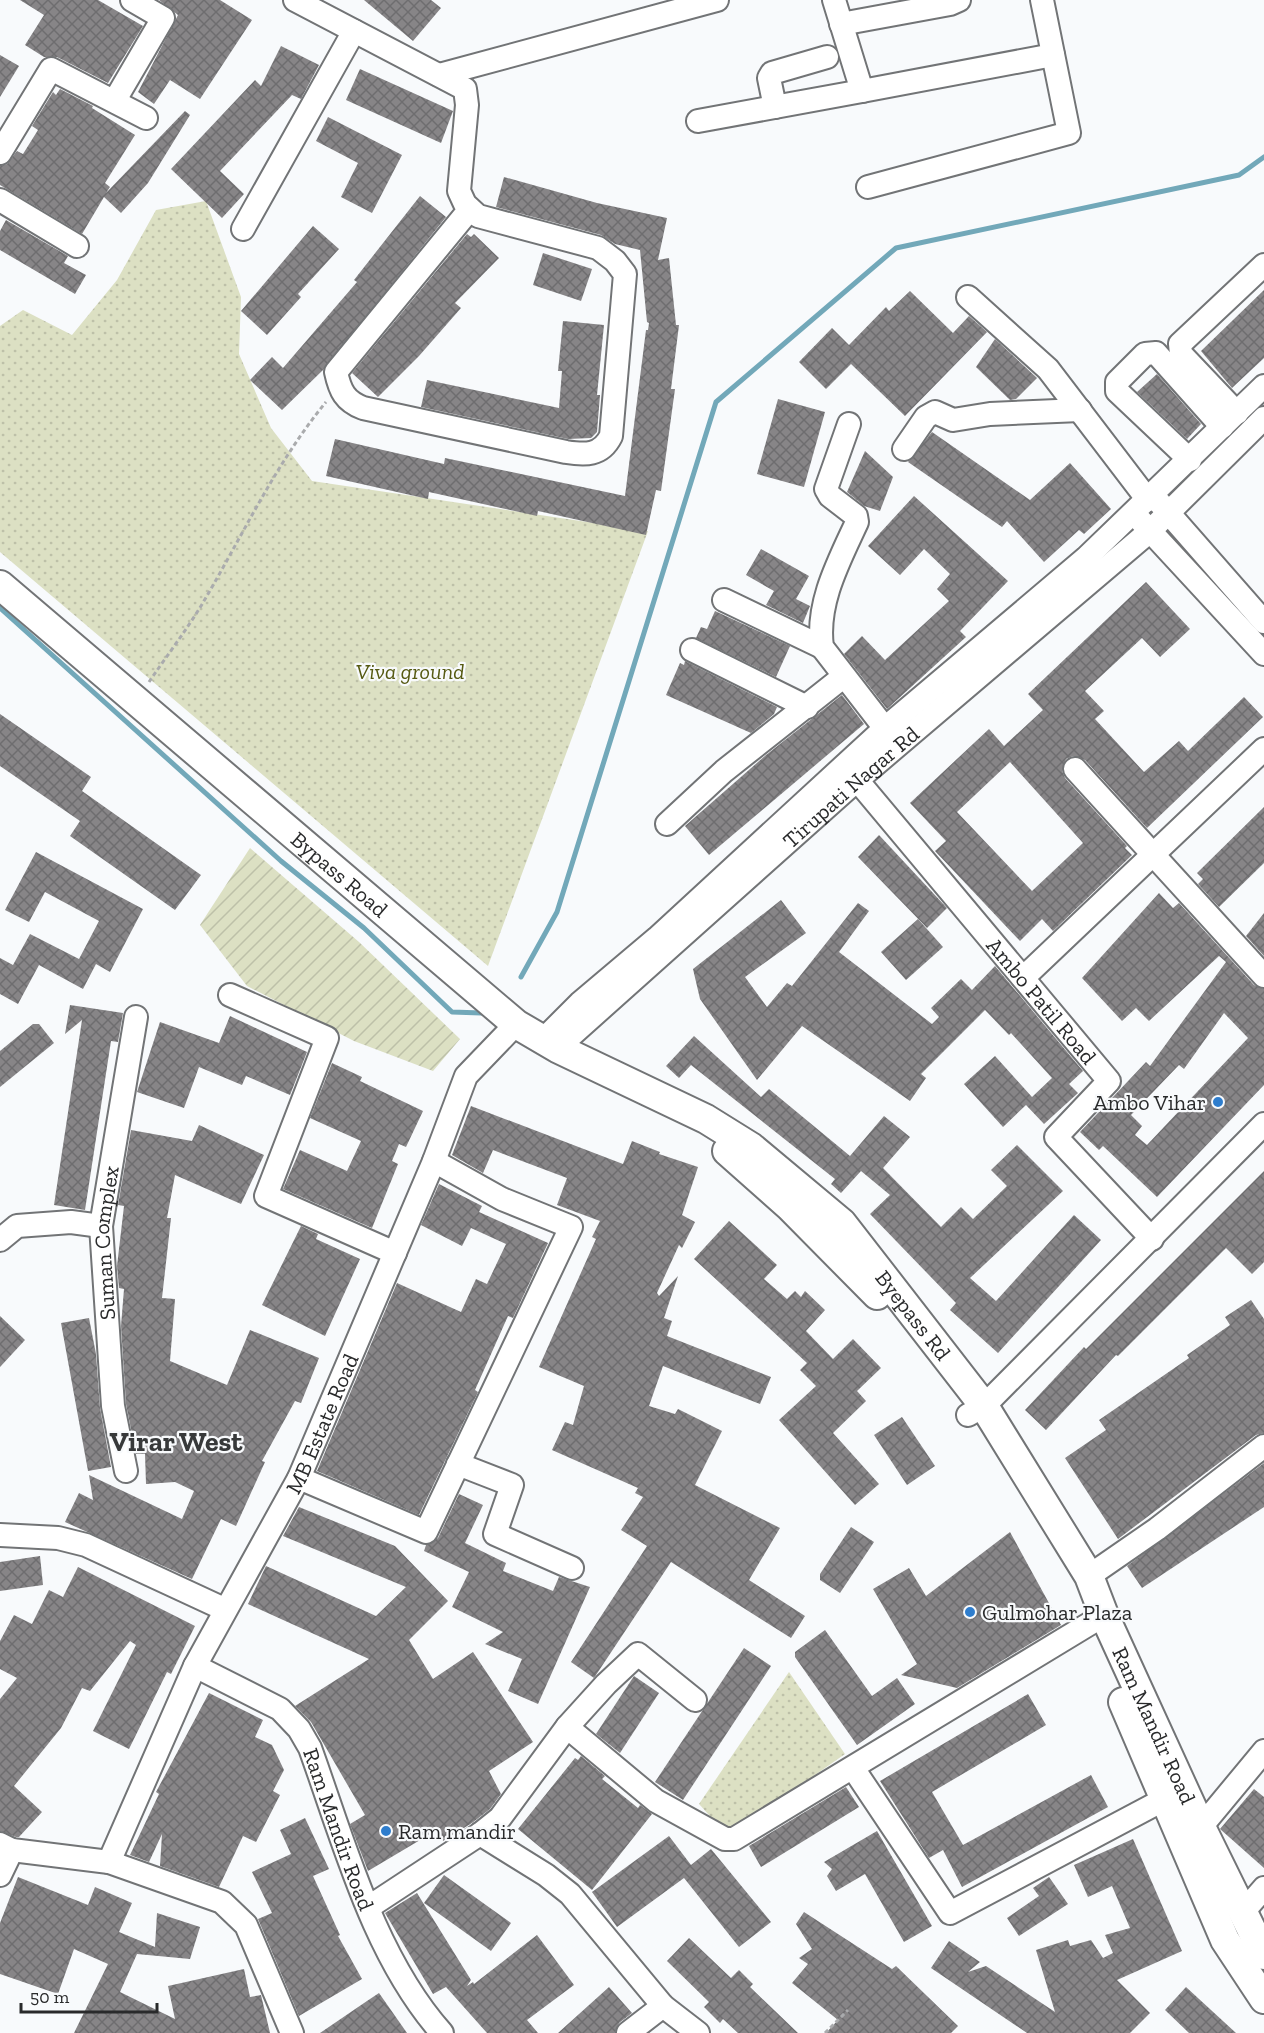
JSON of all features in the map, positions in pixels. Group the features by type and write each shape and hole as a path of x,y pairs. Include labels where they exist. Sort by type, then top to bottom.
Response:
{"main road":[{"name":"Bypass Road","path":"0,585 516,1024 550,1044 706,1119"},
{"name":"Byepass Rd","path":"706,1119 751,1147 842,1223 976,1411"},
{"path":"706,1119 720,1145 840,1256 904,1324 976,1411 1096,1620 1163,1800 1225,1940 1264,1999"},
{"name":"Ram Mandir Road","path":"976,1411 1089,1576 1096,1620 1264,1954"}],"street":[{"path":"115,100 163,18 132,0"},
{"path":"296,0 465,89 467,105 459,191 470,209 478,216 598,248 615,261 625,274 611,436 607,444 592,454 566,452 363,408 351,403 339,386 336,372 470,209"},
{"path":"439,75 717,0"},
{"path":"834,0 862,91"},
{"path":"841,24 950,4 958,0"},
{"path":"867,187 1069,133 1042,0"},
{"path":"243,229 354,31"},
{"path":"698,121 1053,55"},
{"path":"775,107 769,78 772,73 827,57"},
{"path":"0,153 51,69 146,118"},
{"path":"0,200 77,246"},
{"path":"1229,420 1178,350 1180,344 1264,265"},
{"path":"968,297 1048,369 1080,410 1145,503 1150,531 1264,654"},
{"path":"1190,459 1117,391 1117,382 1145,354 1156,353 1229,420"},
{"path":"550,1044 580,1003 892,737 1145,503 1264,386"},
{"path":"904,449 926,417 935,412 953,420 990,414 1080,410"},
{"name":"Tirupati Nagar Rd","path":"550,1044 858,780 892,737 1150,531 1264,418"},
{"path":"849,424 826,489 830,496 856,516 857,522 831,579 819,629 822,647 843,677 892,737"},
{"path":"1145,503 1168,513 1264,622"},
{"path":"724,600 822,647"},
{"path":"692,650 807,707"},
{"path":"667,824 724,771 843,677"},
{"path":"1023,978 1264,749"},
{"path":"1075,769 1264,976"},
{"name":"Ambo Patil Road","path":"858,780 1109,1081 1056,1137 1152,1239"},
{"path":"230,995 327,1038 266,1197 395,1252"},
{"name":"Suman Complex","path":"126,1471 113,1406 101,1226 136,1017"},
{"name":"MB Estate Road","path":"109,1862 195,1666 299,1478 434,1161 466,1076 516,1024"},
{"path":"976,1411 1152,1239 1264,1124"},
{"path":"299,1478 426,1532 571,1227 502,1199 434,1161"},
{"path":"0,1240 16,1226 71,1222 101,1226"},
{"path":"1089,1576 1157,1529 1264,1446"},
{"path":"458,1464 512,1485 495,1534 572,1568"},
{"path":"0,1534 58,1538 86,1545 224,1610"},
{"path":"567,1727 656,1801 730,1840 1096,1620"},
{"path":"369,1907 480,1834 515,1800 567,1727 606,1684 638,1654 695,1700"},
{"name":"Ram Mandir Road","path":"195,1666 280,1709 299,1730 310,1748 369,1907 397,1970 442,2033"},
{"path":"1201,1827 1264,1751"},
{"path":"853,1768 950,1913 1163,1800"},
{"path":"480,1834 546,1875 570,1894 663,2006 698,2033"},
{"path":"0,1875 6,1847 109,1862 222,1902 246,1924 292,2033"},
{"path":"1243,1912 1264,1888"},
{"path":"628,2033 663,2006"}],"path":[{"path":"136,701 200,606 268,486 302,432 339,386"},
{"path":"825,2033 848,2010"}],"green space":[{"name":"Viva ground","path":"206,201 241,297 239,354 271,428 312,481 648,531 488,966 0,552 0,326 23,310 72,335 117,280 156,210"},
{"path":"250,848 359,942 460,1039 433,1071 354,1041 247,986 200,925"},
{"path":"789,1672 845,1754 728,1836 699,1804"}],"building":[{"path":"20,0 98,0 143,26 108,83 57,57 44,57 25,45 44,15"},
{"path":"159,0 220,0 252,20 200,99 170,80 154,104 138,92 178,15"},
{"path":"364,0 431,0 441,8 413,41"},
{"path":"281,46 319,65 301,99 292,95 220,171 244,194 222,218 171,169 255,80 261,86"},
{"path":"0,55 19,66 0,97"},
{"path":"360,69 453,111 441,143 346,100"},
{"path":"60,89 93,106 92,108 135,135 105,183 110,187 106,193 185,111 190,115 148,183 121,213 104,197 82,234 0,185 0,166 7,164 17,151 23,154 38,130 32,126 53,92 56,95"},
{"path":"328,117 402,155 372,213 341,197 358,163 316,141"},
{"path":"504,177 597,203 667,218 658,260 669,258 676,325 679,325 671,389 675,389 661,491 656,490 646,535 538,511 537,516 429,492 428,499 326,476 335,439 444,464 445,458 625,496 646,330 648,330 649,323 647,322 640,250 615,244 601,235 496,207"},
{"path":"420,196 446,217 323,370 282,410 250,380 272,357 283,368 357,282 354,280"},
{"path":"6,220 68,256 64,263 86,275 75,294 0,250 0,231"},
{"path":"313,226 339,249 298,294 301,297 267,335 241,311"},
{"path":"467,234 471,237 474,234 499,258 455,303 461,308 419,356 378,397 352,373"},
{"path":"543,253 592,269 581,301 533,285"},
{"path":"1264,290 1264,358 1232,388 1201,351"},
{"path":"910,291 953,333 969,316 987,332 905,416 851,364 826,389 799,362 832,328 849,345 886,307 889,311"},
{"path":"563,321 604,325 597,395 600,395 597,432 591,438 568,439 421,407 427,380 559,408 562,371 558,371"},
{"path":"995,339 1037,378 1016,399 1010,400 976,367"},
{"path":"1157,374 1201,424 1187,439 1137,392"},
{"path":"778,399 825,412 804,487 757,474"},
{"path":"932,432 1030,500 1070,463 1111,509 1084,534 1079,530 1044,562 1007,521 1002,527 908,462"},
{"path":"865,451 893,477 880,511 864,506 847,492"},
{"path":"914,496 1008,581 960,631 966,637 887,709 844,654 862,636 885,660 949,601 937,589 950,574 924,549 900,575 868,546"},
{"path":"761,549 809,576 796,599 810,606 803,623 766,605 774,591 746,575"},
{"path":"1146,582 1190,629 1160,657 1142,638 1085,691 1104,711 1095,719 1144,772 1179,741 1188,751 1244,697 1263,717 1147,828 1085,760 1073,756 1066,759 1062,771 1065,778 1127,846 1125,848 1132,855 1053,931 1042,919 1020,941 935,851 946,841 910,803 989,729 1004,746 1043,710 1028,694","holes":["1010,762 1083,843 1032,891 957,812"]},
{"path":"715,611 790,646 776,677 696,638 701,627 707,629"},
{"path":"685,661 777,707 774,714 751,733 666,695 680,663 684,665"},
{"path":"842,695 864,724 709,855 685,826 766,755"},
{"path":"0,714 91,777 82,791 201,875 175,910 70,836 80,821 0,766"},
{"path":"1264,807 1264,863 1219,907 1198,884 1203,879 1197,873"},
{"path":"879,835 947,908 927,928 858,857"},
{"path":"36,852 143,909 110,972 96,964 83,989 39,965 18,1004 0,994 0,958 13,965 30,934 79,959 99,921 45,892 29,922 5,910"},
{"path":"1159,893 1173,908 1179,903 1254,985 1264,989 1264,1085 1157,1197 1103,1146 1099,1150 1080,1132 1146,1062 1150,1066 1226,962 1219,956 1149,1021 1136,1008 1122,1021 1082,978","holes":["1224,1013 1248,1038 1147,1145 1135,1135 1142,1126 1131,1115 1179,1065 1184,1069"]},
{"path":"781,900 806,933 745,977 767,1007 787,983 792,986 858,903 869,911 839,952 932,1024 939,1017 931,1008 961,979 972,990 995,966 1083,1071 1069,1084 1078,1093 1044,1124 1026,1105 1003,1127 964,1084 995,1056 1032,1097 1052,1078 1011,1033 1009,1035 985,1010 921,1074 926,1078 910,1101 802,1026 757,1080 700,999 693,969"},
{"path":"1264,913 1264,956 1246,936"},
{"path":"918,919 943,947 906,980 881,952"},
{"path":"70,1005 123,1013 118,1042 111,1041 85,1210 54,1205 82,1020 65,1034"},
{"path":"230,1016 307,1052 290,1095 246,1076 242,1085 199,1067 184,1108 137,1092 160,1022 219,1043"},
{"path":"33,1024 39,1024 54,1043 0,1087 0,1051"},
{"path":"694,1036 761,1097 769,1089 850,1156 884,1116 910,1137 883,1168 941,1227 961,1207 973,1219 1007,1186 991,1170 1017,1145 1063,1191 970,1278 996,1301 1074,1215 1101,1240 998,1353 950,1310 956,1303 870,1214 890,1195 861,1171 841,1193 831,1184 835,1179 691,1065 679,1078 666,1066"},
{"path":"332,1063 362,1077 360,1081 423,1111 406,1147 399,1144 392,1161 398,1164 372,1228 283,1189 300,1150 347,1171 361,1141 310,1118"},
{"path":"471,1106 623,1164 632,1141 660,1152 659,1154 698,1167 682,1215 695,1222 682,1248 679,1245 657,1293 659,1296 678,1276 664,1318 672,1321 667,1336 771,1377 760,1404 663,1366 649,1406 675,1414 678,1409 722,1431 695,1485 780,1528 749,1580 805,1616 791,1638 671,1562 594,1678 571,1662 647,1546 621,1530 643,1497 635,1493 638,1488 552,1450 565,1422 573,1425 584,1386 539,1367 596,1239 592,1237 600,1221 557,1205 567,1178 493,1150 483,1173 452,1155"},
{"path":"199,1125 264,1155 241,1204 175,1175 167,1218 171,1218 162,1298 175,1299 170,1361 227,1385 250,1330 319,1358 301,1403 295,1401 262,1461 265,1462 236,1526 221,1519 192,1579 65,1522 79,1493 93,1500 89,1475 182,1519 194,1491 175,1482 146,1484 145,1454 136,1454 126,1404 121,1326 124,1289 119,1288 117,1266 124,1206 118,1205 131,1130 192,1141"},
{"path":"1264,1171 1264,1262 1252,1274 1226,1248 1118,1356 1116,1355 1046,1430 1025,1410 1084,1347 1086,1349"},
{"path":"439,1184 482,1206 479,1212 548,1243 513,1318 508,1316 475,1390 478,1392 419,1515 317,1471 397,1283 461,1312 476,1279 487,1284 506,1244 471,1228 462,1246 421,1225"},
{"path":"729,1221 777,1265 764,1279 787,1299 795,1291 801,1297 805,1291 825,1310 806,1331 833,1359 853,1339 881,1368 857,1391 866,1401 833,1433 879,1484 855,1505 779,1420 816,1386 800,1370 807,1363 694,1259"},
{"path":"301,1226 318,1234 316,1239 360,1259 325,1336 262,1305"},
{"path":"1251,1300 1264,1319 1264,1433 1256,1435 1118,1539 1065,1458 1106,1430 1099,1420 1189,1358 1187,1355 1230,1325 1225,1317"},
{"path":"0,1316 25,1340 0,1367"},
{"path":"89,1318 96,1354 100,1408 111,1467 88,1471 61,1323"},
{"path":"902,1417 935,1466 907,1485 874,1435"},
{"path":"1264,1463 1264,1507 1142,1588 1127,1566"},
{"path":"459,1494 483,1505 465,1543 506,1563 503,1571 553,1591 559,1577 590,1587 538,1704 508,1691 522,1659 485,1644 503,1632 452,1607 469,1572 424,1551 426,1545 438,1538"},
{"path":"299,1507 395,1546 448,1601 409,1640 433,1679 473,1652 533,1742 489,1771 501,1794 490,1809 443,1841 437,1830 368,1871 350,1824 365,1815 311,1722 295,1706 369,1659 248,1604 266,1566 376,1616 406,1587 283,1536"},
{"path":"851,1527 874,1542 840,1593 820,1580 820,1574"},
{"name":"Gulmohar Plaza","path":"1010,1532 1061,1625 957,1688 901,1675 917,1664 873,1589 909,1568 926,1596"},
{"path":"40,1556 43,1585 0,1591 0,1562"},
{"path":"78,1567 195,1626 171,1674 167,1672 129,1749 93,1731 136,1645 130,1641 90,1691 82,1688 61,1728 14,1786 42,1812 19,1837 16,1837 0,1831 0,1699 17,1678 0,1669 0,1641 14,1615 32,1624 49,1590 63,1597"},
{"path":"825,1630 872,1696 897,1678 915,1704 857,1745 795,1657 795,1652"},
{"path":"744,1648 771,1666 683,1800 655,1782"},
{"path":"634,1676 659,1693 620,1753 596,1734"},
{"path":"209,1693 263,1720 255,1737 272,1745 284,1770 273,1791 280,1795 256,1842 243,1836 219,1887 160,1866 162,1834 149,1862 130,1855 159,1794 156,1792"},
{"path":"1028,1694 1046,1725 932,1792 963,1845 1091,1775 1108,1807 962,1887 943,1850 929,1858 880,1781"},
{"path":"581,1756 605,1776 602,1779 638,1808 640,1805 652,1814 592,1890 518,1829 575,1758 578,1760"},
{"path":"846,1787 859,1807 761,1867 749,1846"},
{"path":"1254,1789 1264,1797 1264,1868 1220,1829"},
{"path":"305,1818 329,1869 313,1876 340,1935 338,1936 362,1979 299,2016 258,1919 272,1913 252,1872 291,1854 280,1830"},
{"path":"877,1831 932,1926 904,1942 865,1874 836,1891 827,1876 832,1869 824,1862"},
{"path":"669,1836 691,1865 711,1849 771,1922 739,1947 684,1878 617,1927 592,1892"},
{"path":"1133,1839 1182,1951 1117,1980 1150,2013 1130,2033 1027,2033 931,1968 949,1941 980,1962 968,1972 986,1966 1055,2012 1036,1950 1068,1940 1070,1946 1091,1940 1103,1958 1113,1953 1105,1935 1130,1928 1112,1886 1088,1897 1074,1865"},
{"path":"444,1875 511,1923 491,1951 424,1903"},
{"path":"18,1877 88,1905 95,1887 132,1903 119,1932 155,1947 157,1913 200,1927 190,1959 137,1954 120,1992 175,2019 168,1986 244,1969 250,1997 261,1995 270,2033 74,2033 108,1964 74,1949 58,1994 0,1974 0,1923"},
{"path":"1049,1877 1068,1904 1019,1936 1007,1918 1039,1896 1033,1888"},
{"path":"417,1893 471,1980 467,1986 473,1982 474,1984 537,1935 574,1985 527,2020 538,2033 487,2033 446,1987 433,1994 385,1913"},
{"path":"804,1912 892,1969 896,1966 958,2026 951,2033 826,2033 838,2020 792,1983 808,1964 799,1958 812,1949 796,1924"},
{"path":"689,1938 731,1978 739,1970 753,1984 750,1987 798,2033 738,2033 723,2019 720,2023 704,2007 709,2002 667,1961"},
{"path":"609,1987 632,2013 619,2023 615,2033 558,2033"},
{"path":"1186,1987 1236,2033 1189,2033 1165,2010"},
{"path":"379,1993 407,2033 320,2033 367,2001"}],"waterway":[{"path":"521,977 557,912 716,402 896,248 1239,175 1264,157"},
{"path":"0,608 281,861 364,928 452,1012 481,1013"}],"place":[{"name":"Ambo Vihar","path":"1218,1102"},
{"name":"Gulmohar Plaza","path":"970,1612"},
{"name":"Ram mandir","path":"386,1831"}],"district":[{"name":"Virar West","path":"176,1441"}]}
